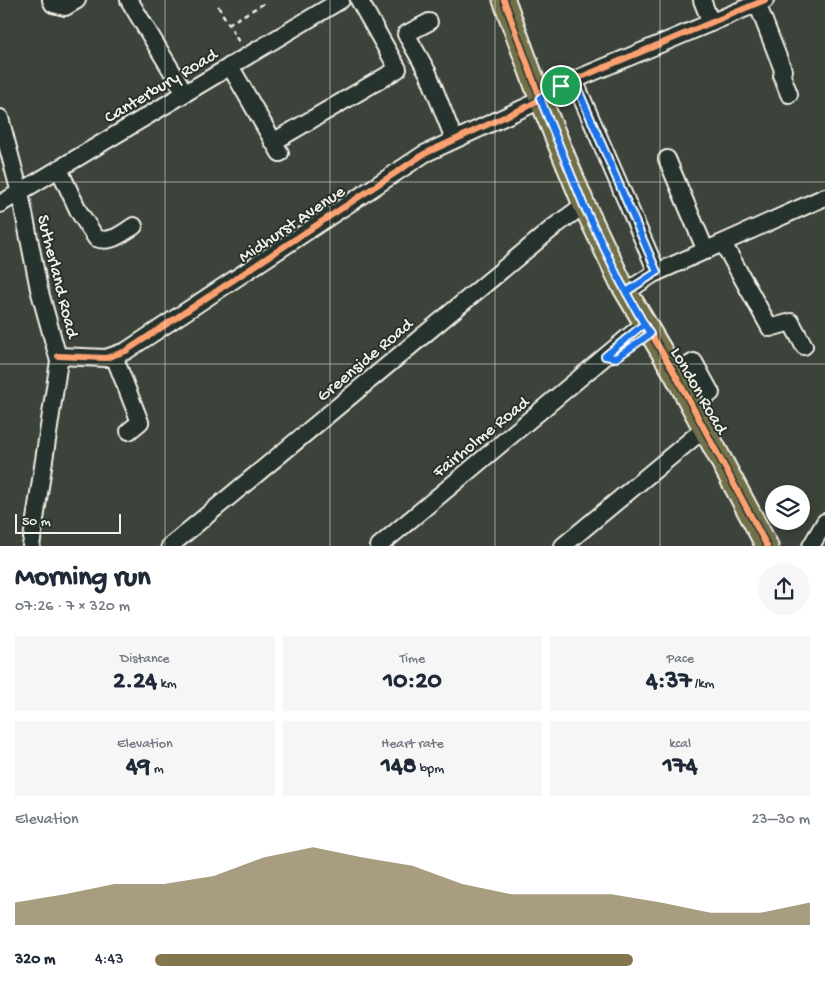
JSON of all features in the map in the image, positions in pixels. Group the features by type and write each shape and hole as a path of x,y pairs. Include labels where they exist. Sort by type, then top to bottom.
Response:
{"main road":[{"name":"London Road","path":"504,0 540,98 584,206 626,292 675,374 767,546"}],"street":[{"path":"51,0 53,4 65,7 77,0"},
{"path":"129,0 185,93"},
{"name":"Canterbury Road","path":"0,204 340,0"},
{"path":"230,66 276,147 398,69 359,0"},
{"path":"702,0 711,23"},
{"path":"761,2 789,94"},
{"name":"Midhurst Avenue","path":"110,357 142,341 402,166 454,139 528,106 574,80 761,2"},
{"path":"429,22 406,34 428,73 454,139"},
{"path":"574,80 650,276"},
{"name":"Sutherland Road","path":"0,118 20,193 39,289 58,356 58,377 31,546"},
{"path":"667,160 706,251"},
{"path":"59,169 79,212 96,238 113,239 134,226"},
{"path":"626,292 650,276 825,197"},
{"name":"Greenside Road","path":"170,546 555,226 584,206"},
{"path":"723,243 770,328 790,322 804,346"},
{"name":"Fairholme Road","path":"379,546 644,324"},
{"path":"58,356 110,357 140,422 129,431"},
{"path":"675,374 694,362 711,393"},
{"path":"562,546 704,428"},
{"path":"811,546 825,522"}],"path":[{"path":"228,24 265,3"},
{"path":"218,6 247,56"}],"cycle path":[{"path":"504,0 540,98 584,205 621,283 675,374 767,546"},
{"path":"58,356 106,358 126,351 424,154 528,106 574,80 765,0"}],"route":[{"path":"561,86 540,98 584,206 621,283 626,292 644,324 605,356 616,358 650,334 626,292 657,272 574,80 561,86"}]}
